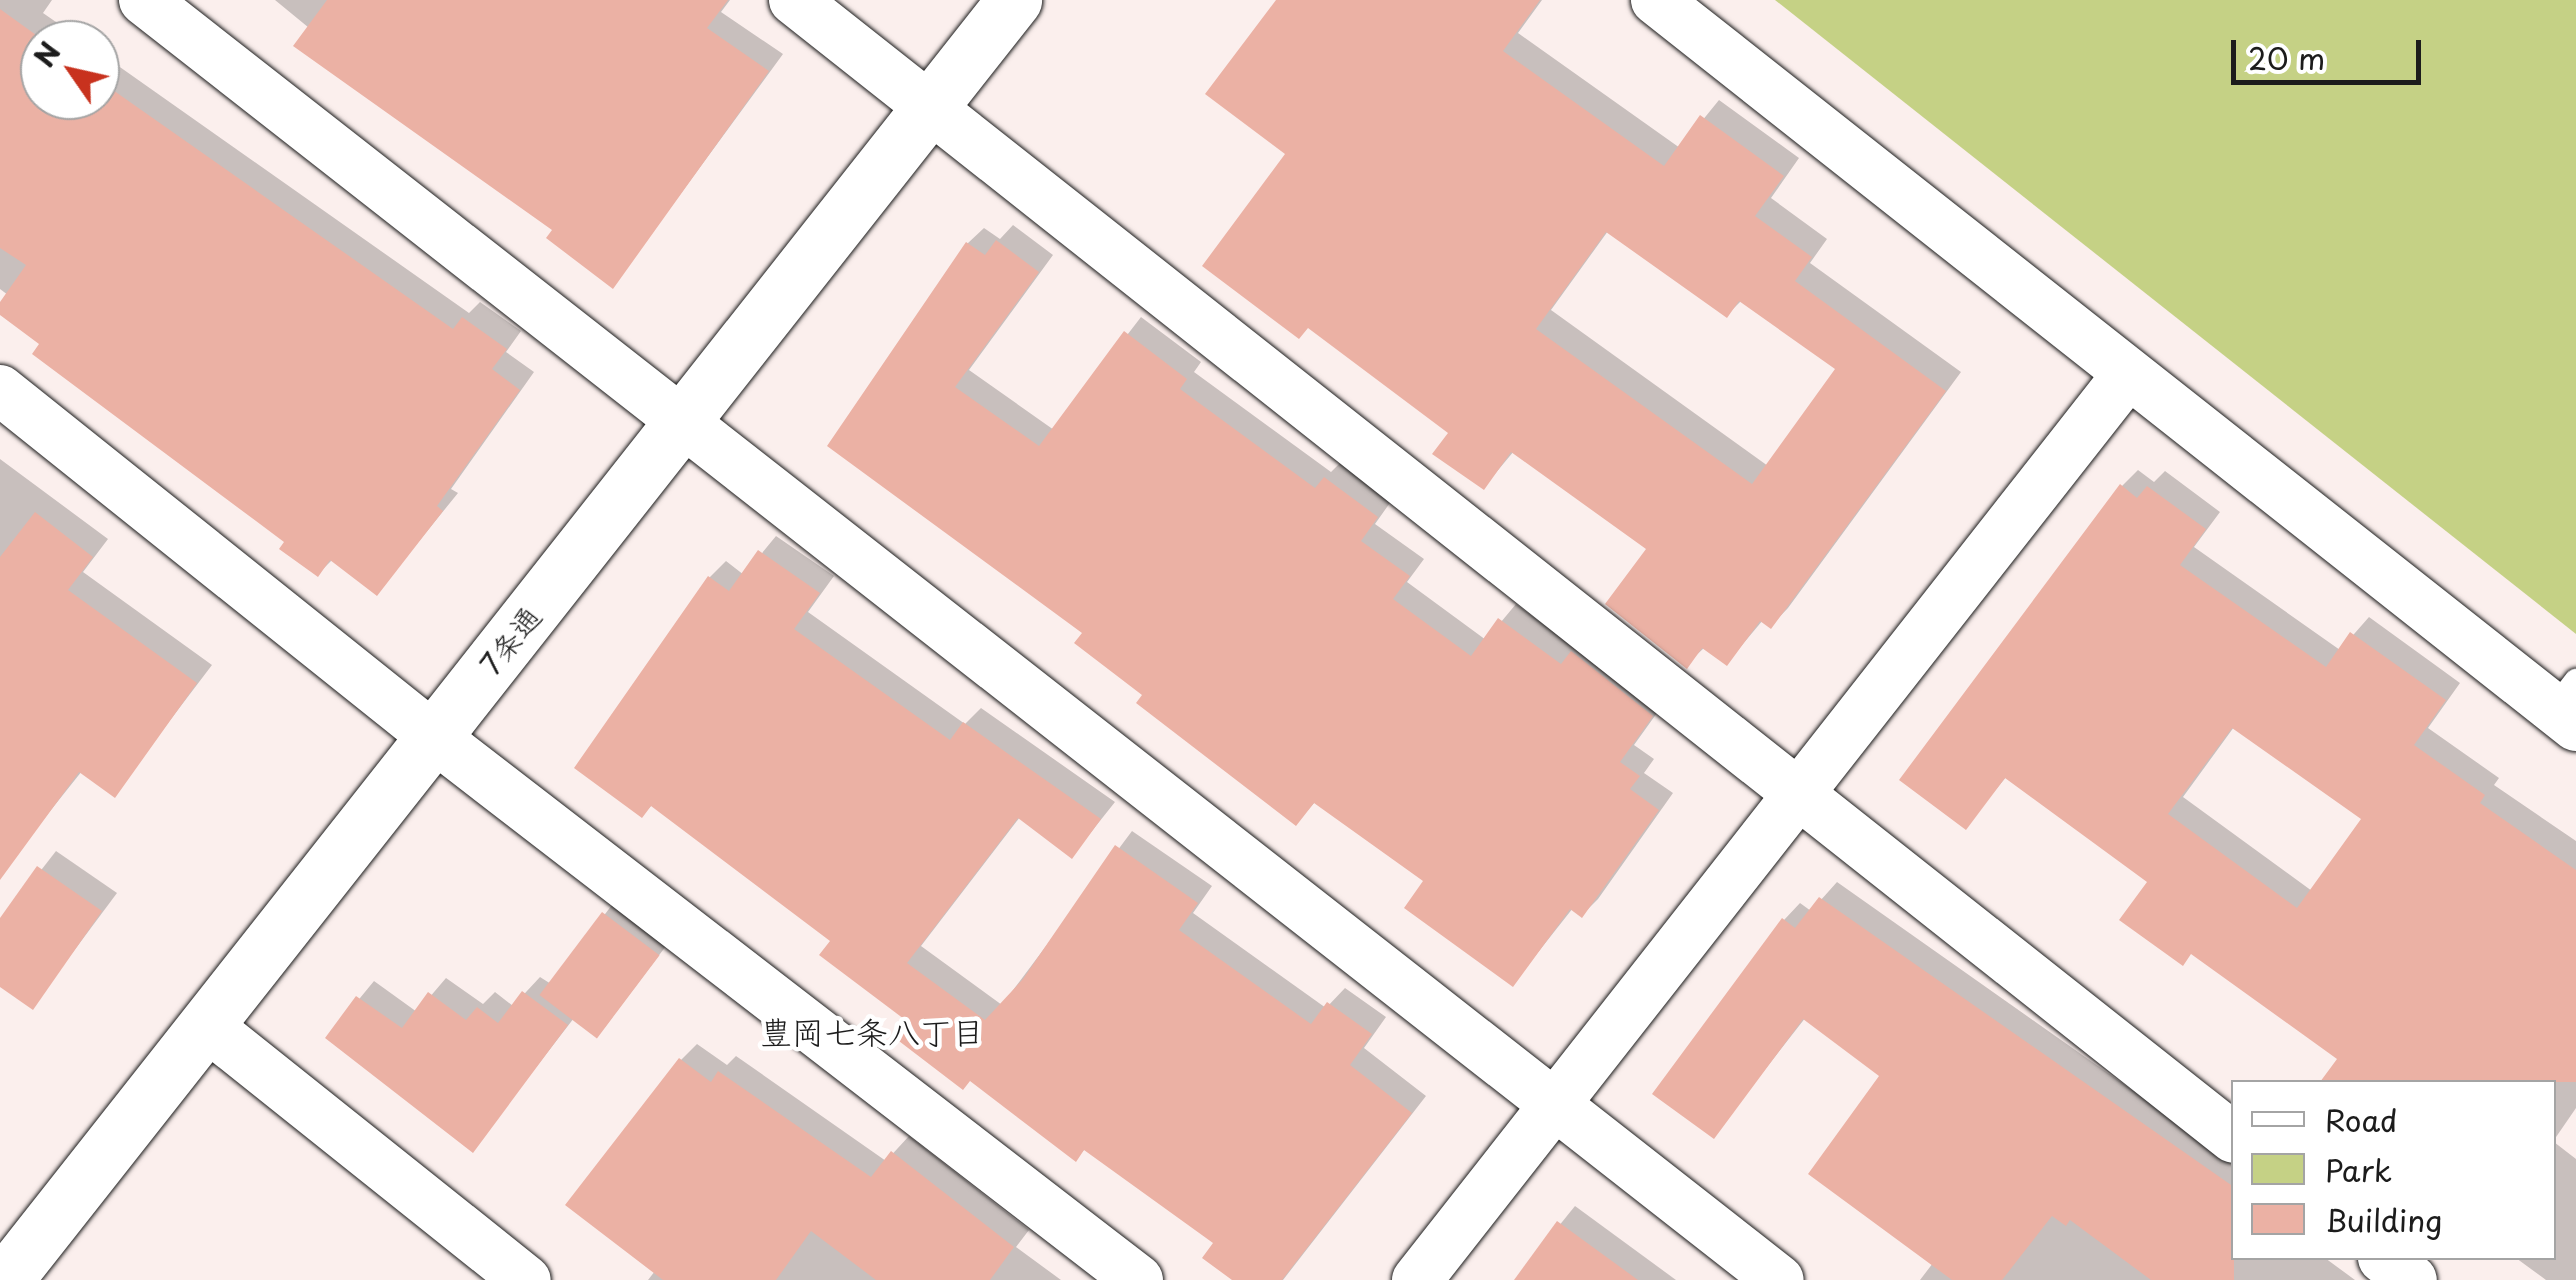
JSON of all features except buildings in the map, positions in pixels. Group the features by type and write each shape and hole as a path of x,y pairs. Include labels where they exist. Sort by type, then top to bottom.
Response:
{"street":[{"path":"144,0 1779,1280"},
{"path":"794,0 2231,1136"},
{"name":"7条通","path":"5,1280 1014,0"},
{"path":"1656,0 2128,374 2569,706"},
{"path":"1417,1280 2128,374"},
{"path":"0,390 434,737 1138,1280"},
{"path":"206,1026 526,1280"},
{"path":"2387,1260 2412,1280"}],"green space":[{"path":"1775,0 2576,0 2576,634"}],"district":[{"name":"豊岡七条八丁目","path":"872,1031"}]}
